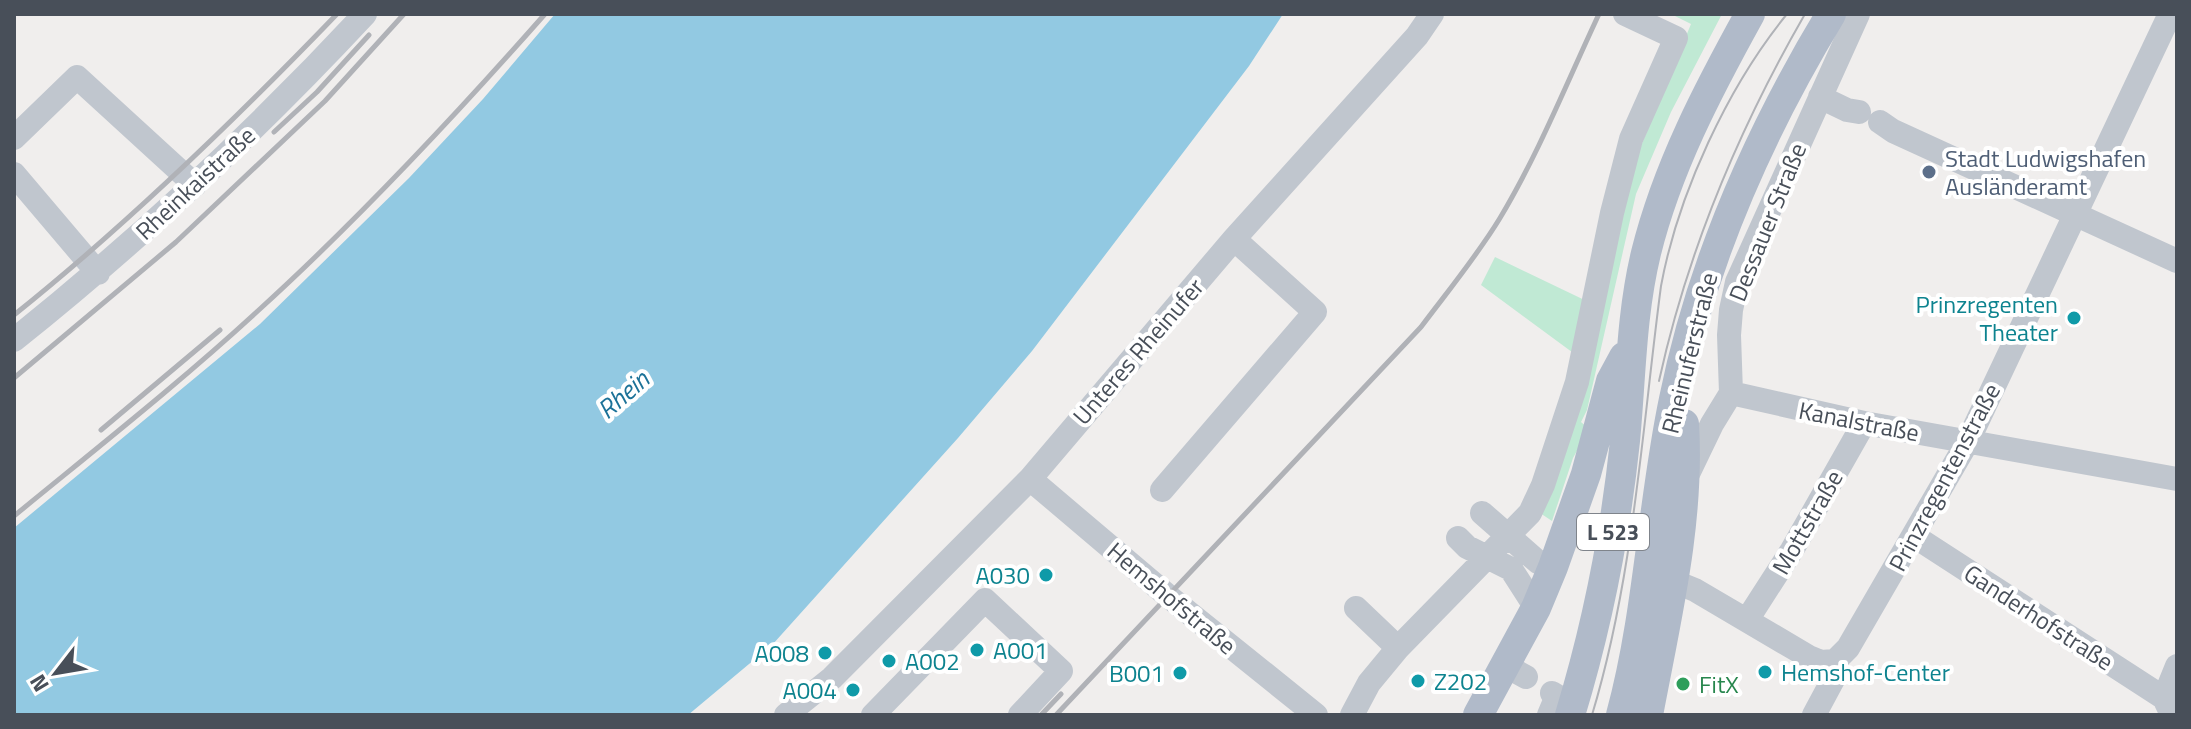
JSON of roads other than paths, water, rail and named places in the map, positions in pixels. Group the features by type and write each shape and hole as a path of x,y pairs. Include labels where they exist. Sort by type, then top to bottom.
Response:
{"main road":[{"name":"Rheinuferstraße","path":"1557,708 1599,615 1616,514 1631,345 1646,254 1660,204 1700,108 1750,14"},
{"name":"Rheinuferstraße","path":"1621,715 1639,633 1668,431 1680,370 1712,260 1747,171 1792,79 1831,14"},
{"path":"1553,567 1586,474 1611,381 1631,345"},
{"path":"1680,370 1684,482"},
{"name":"L 523","path":"1648,715 1673,581 1684,482"},
{"name":"L 523","path":"1478,715 1516,672 1536,608 1553,567"}],"street":[{"name":"Rheinkaistraße","path":"14,340 98,273 195,185 322,61 365,14"},
{"name":"Unteres Rheinufer","path":"786,715 832,678 1030,479 1234,239 1417,36 1432,14"},
{"path":"1352,715 1369,683 1398,648 1530,513 1543,485 1577,382 1612,213 1631,139 1676,38 1625,14"},
{"name":"Dessauer Straße","path":"1731,393 1729,335 1737,282 1858,14"},
{"name":"Prinzregentenstraße","path":"1814,715 1836,674 1835,661 1848,648 1968,441 2170,14"},
{"path":"14,138 77,77 195,185"},
{"path":"1820,97 2177,261"},
{"path":"14,174 98,273"},
{"path":"1162,490 1315,312 1234,239"},
{"path":"1684,482 1731,393"},
{"name":"Kanalstraße","path":"1731,393 1864,423 2177,479"},
{"name":"Mottstraße","path":"1747,620 1783,545 1864,423"},
{"name":"Hemshofstraße","path":"1030,479 1168,596 1316,715"},
{"path":"1536,608 1495,548 1469,527 1467,547 1495,548 1553,567"},
{"name":"Ganderhofstraße","path":"1914,536 2168,707"},
{"path":"1673,581 1695,590 1809,657 1821,662 1835,661"},
{"path":"873,715 985,600 1061,671 1020,715"},
{"path":"1356,608 1398,648"},
{"path":"2168,707 2177,666"},
{"path":"1330,715 1343,701 1369,683"}],"water":[{"name":"Rhein","path":"555,14 1283,14 1249,66 1032,351 773,644 688,715 14,715 14,528 260,324 409,178 483,99"}],"tram line":[{"path":"1592,715 1618,609 1627,556 1661,286 1669,251 1708,142 1745,74 1787,14"},
{"path":"1659,381 1684,286 1718,192 1759,101 1805,14"}],"railway":[{"path":"14,315 99,244 180,170 337,14"},
{"path":"14,378 176,242 325,101 404,14"},
{"path":"14,516 201,362 299,273 407,165 545,14"},
{"path":"1056,715 1421,327 1500,218 1540,143 1599,14"},
{"path":"274,132 317,92 369,35"},
{"path":"101,430 220,330"},
{"path":"1041,715 1061,694"}],"place":[{"name":"Stadt Ludwigshafen Ausländeramt","path":"1929,172"},
{"name":"Prinzregenten Theater","path":"2074,318"},
{"name":"A030","path":"1046,575"},
{"name":"A001","path":"977,650"},
{"name":"A008","path":"825,653"},
{"name":"A002","path":"889,661"},
{"name":"Hemshof-Center","path":"1765,672"},
{"name":"B001","path":"1180,673"},
{"name":"Z202","path":"1418,681"},
{"name":"FitX","path":"1683,684"},
{"name":"A004","path":"853,690"}]}
